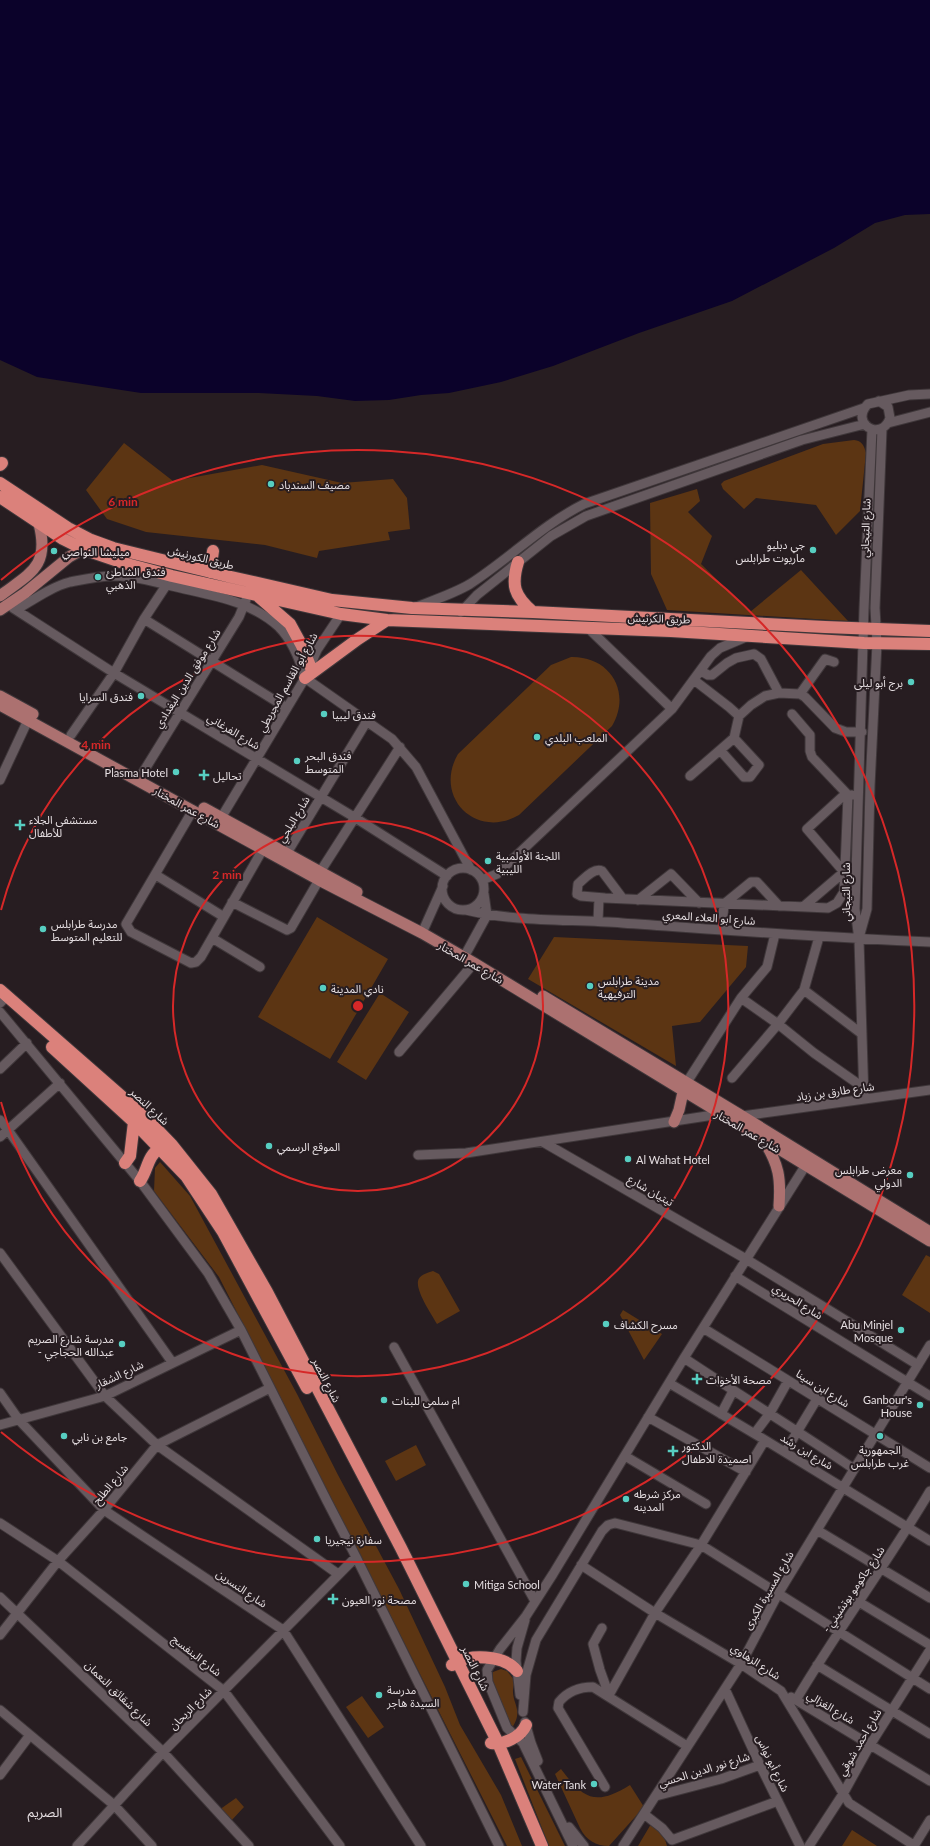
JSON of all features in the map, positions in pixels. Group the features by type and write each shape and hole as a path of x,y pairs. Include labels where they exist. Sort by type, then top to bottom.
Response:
{"highway":[{"name":"طريق الكورنيش","path":"0,483 37,509 91,540 113,548 332,600 412,608"},
{"path":"0,497 39,524 83,549 169,581 253,594 340,614 387,620"},
{"path":"210,572 213,551"},
{"path":"518,562 514,576 515,590 522,603 532,612"},
{"path":"253,594 290,624 302,646 310,666"},
{"name":"طريق الكرنيش","path":"412,608 532,612 930,631"},
{"name":"طريق الكرنيش","path":"387,620 671,631 823,639 864,643 930,644"},
{"path":"305,678 358,639 387,620"},
{"name":"شارع النصر","path":"2,1000 134,1122 186,1176 226,1238 455,1663"},
{"name":"شارع النصر","path":"2,1000 144,1116 172,1145 211,1194 267,1292 455,1663 494,1742 542,1846"},
{"path":"125,1163 131,1153 134,1122"},
{"path":"140,1181 145,1174 150,1157 160,1148"},
{"path":"455,1663 494,1658 507,1662 516,1671"},
{"path":"494,1742 517,1736 523,1732 526,1725"},
{"name":"شارع النصر","path":"494,1742 534,1846"}],"main road":[{"path":"0,596 31,572 37,565 42,555 43,542 39,524"},
{"path":"8,608 69,557 83,549"},
{"name":"شارع عمر المختار","path":"0,696 142,774 263,849 320,876 465,954 685,1087 720,1114 762,1139 808,1161 930,1232"},
{"name":"شارع عمر المختار","path":"0,705 193,810 220,821 287,853 320,876"},
{"name":"شارع عمر المختار","path":"465,954 474,962 685,1087 742,1116 930,1242"},
{"path":"674,1122 685,1087"},
{"path":"762,1139 777,1166 780,1179 779,1206"}],"street":[{"path":"412,608 468,585 485,574 553,521 584,504 636,484 864,408 868,404 909,395 930,394"},
{"path":"877,426 890,413 888,407 879,401"},
{"path":"864,408 862,414 877,426"},
{"path":"454,622 463,609 518,562 556,533 586,516 639,496 802,440 877,426 930,412"},
{"name":"شارع التيجاني","path":"859,940 855,910 864,643 870,629 875,608 877,426"},
{"path":"636,484 639,496"},
{"path":"528,540 536,548"},
{"path":"8,608 59,586 83,580 116,575 169,581 244,605 267,618 280,628 290,642 305,678 367,721 400,747 416,767 471,870 482,880 487,915 465,954"},
{"path":"71,735 114,673 144,619 169,581"},
{"name":"شارع موفق الدين البغدادي","path":"142,774 239,617 244,605 253,594"},
{"name":"شارع الفرغاني","path":"8,608 257,758 320,798 354,817 445,881"},
{"name":"شارع أبو القاسم المجريطي","path":"220,821 305,678 317,650 340,614"},
{"path":"144,619 287,708"},
{"path":"588,628 672,709"},
{"name":"شارع التيجاني","path":"859,940 867,909 870,786 877,643 870,629"},
{"path":"482,880 497,874 672,709 720,648 748,636"},
{"path":"701,671 712,675 736,658 754,654 760,658 779,693"},
{"path":"800,694 826,659 834,662"},
{"path":"694,680 730,707 739,716"},
{"path":"690,776 734,738 739,716 751,705 765,696 779,693 800,694 805,697 835,728 846,732 862,732"},
{"path":"623,899 602,871 598,869 578,884 577,894 581,896 599,898 828,908 837,903 844,892 848,795 812,757 810,751 810,735 792,714"},
{"path":"0,780 28,720"},
{"name":"شارع البلحي","path":"287,853 367,721"},
{"path":"720,750 744,777 750,776 759,765 734,738"},
{"path":"232,902 281,929 287,930 291,928 354,817 400,747"},
{"path":"844,872 807,829 842,796 870,786"},
{"path":"193,810 126,924 131,932 191,962 196,962 201,957 263,849"},
{"path":"857,853 869,854"},
{"path":"424,931 445,881 451,873 460,869 471,870"},
{"path":"803,907 844,872"},
{"path":"638,900 671,874 699,903"},
{"path":"156,875 224,917"},
{"path":"445,881 443,891 448,903 459,910 466,910 477,905 484,894"},
{"path":"722,930 724,904 754,881 779,906"},
{"path":"598,921 599,898"},
{"name":"شارع ابو العلاء المعري","path":"466,910 487,915 598,921 859,940 930,942"},
{"path":"685,1087 741,998 767,968 775,934"},
{"path":"732,1078 778,1024 804,990 820,937"},
{"path":"212,938 260,967"},
{"path":"859,940 864,1099"},
{"path":"399,1052 474,962"},
{"path":"804,990 862,1034"},
{"path":"741,998 778,1024 814,1053 864,1088"},
{"path":"2,1000 27,1043 140,1181 208,1273 241,1330 356,1557 499,1846"},
{"path":"0,1069 27,1043"},
{"path":"0,1137 60,1083"},
{"name":"شارع طارق بن زياد","path":"742,1116 930,1090"},
{"path":"418,1155 466,1153 720,1114"},
{"path":"0,1120 172,1362"},
{"name":"تيتيان شارع","path":"543,1142 746,1259 918,1365"},
{"path":"573,1846 523,1743 507,1728 488,1682 487,1670 505,1642 526,1616 553,1574 684,1358 808,1161"},
{"path":"0,1253 105,1396 157,1445 338,1574"},
{"name":"شارع الحريري","path":"735,1276 930,1396"},
{"name":"شارع ابن سينا","path":"703,1328 930,1468"},
{"name":"شارع الشقار","path":"0,1425 105,1396 172,1362 241,1330"},
{"name":"شارع المسيرة الكبرى","path":"623,1846 725,1689 778,1594 930,1345"},
{"path":"394,1347 535,1601"},
{"path":"684,1358 733,1391 799,1431 854,1469"},
{"path":"755,1434 770,1413 788,1381"},
{"name":"شارع ابن رشد","path":"670,1383 930,1541"},
{"name":"شارع الطلح","path":"0,1635 58,1561 104,1510 157,1445 270,1388"},
{"path":"721,1414 733,1391"},
{"name":"شارع النسرين","path":"0,1393 19,1420 104,1510 282,1630 421,1846"},
{"path":"785,1452 817,1399"},
{"path":"648,1418 746,1472"},
{"path":"609,1695 655,1613 701,1545 765,1440"},
{"path":"625,1456 706,1504"},
{"name":"- شارع جاكومو بوتشيني","path":"796,1700 838,1632 908,1529 930,1491"},
{"name":"شارع البنفسج","path":"0,1523 58,1561 224,1691 340,1846"},
{"path":"523,1712 526,1675 536,1640 602,1531 608,1525 615,1523 701,1545 930,1689"},
{"path":"817,1530 930,1598"},
{"name":"شارع الريحان","path":"77,1846 163,1752 282,1630 356,1557"},
{"name":"شارع الزهاوي","path":"581,1565 655,1613 740,1664 781,1692 849,1803 914,1846"},
{"name":"شارع شقائق النعمان","path":"0,1597 163,1752 248,1846"},
{"path":"859,1602 930,1645"},
{"path":"526,1616 517,1648 516,1671 526,1725 534,1752 564,1817 573,1833 584,1846"},
{"path":"602,1628 593,1644 609,1695"},
{"name":"شارع احمد شوقي","path":"809,1846 843,1794 870,1745 930,1650"},
{"path":"817,1665 930,1734"},
{"path":"606,1787 558,1708 559,1702 564,1697 581,1687 593,1686 687,1746"},
{"name":"شارع أبو نواس","path":"725,1689 800,1846"},
{"name":"شارع الغزالي","path":"781,1692 930,1781"},
{"path":"0,1710 114,1805 152,1846"},
{"path":"0,1775 30,1735"},
{"name":"شارع نور الدين الحسي","path":"656,1796 721,1779 760,1765"},
{"path":"644,1814 662,1828 672,1840 778,1801"},
{"path":"914,1846 930,1820"}],"shaded area":[{"path":"0,0 930,0 930,214 905,215 875,223 834,248 732,301 639,333 553,366 501,382 449,393 421,395 389,400 355,401 317,396 259,393 141,393 37,377 0,360"},
{"path":"854,440 859,441 862,444 866,453 860,511 836,535 816,505 756,498 744,509 723,489 721,484 724,481 823,444"},
{"path":"124,443 173,481 262,465 342,483 393,479 407,498 410,529 388,532 390,540 319,551 317,558 265,545 146,532 107,519 86,490"},
{"path":"697,489 700,501 688,512 712,536 701,564 750,612 801,570 848,621 667,610 651,574 650,503"},
{"name":"الملعب البلدي","path":"571,657 585,658 597,663 606,669 614,678 620,701 618,713 612,726 519,815 503,821 488,822 474,818 463,810 455,799 451,785 452,770 458,754 551,665"},
{"name":"نادي المدينة","path":"317,917 388,959 330,1059 258,1017"},
{"path":"554,937 748,946 746,967 700,1022 672,1026 676,1066 528,979"},
{"path":"380,993 409,1012 366,1080 337,1062"},
{"path":"160,1162 190,1196 297,1394 338,1475 399,1589 445,1687 460,1725 501,1795 522,1846 507,1846 219,1277 154,1191 155,1168"},
{"path":"926,1255 930,1257 930,1313 902,1295"},
{"path":"433,1271 439,1274 460,1311 437,1324 419,1291 418,1286 420,1277"},
{"path":"623,1310 662,1334 644,1360 620,1315"},
{"path":"416,1445 426,1465 396,1481 385,1461"},
{"path":"501,1669 507,1671 515,1681 513,1694 517,1715 516,1721 512,1728 490,1685 493,1672"},
{"path":"362,1696 384,1727 368,1738 346,1707"},
{"path":"521,1757 565,1846 549,1846 515,1759"},
{"path":"561,1769 577,1788 591,1796 608,1796 630,1785 644,1807 609,1846 592,1842 582,1832 555,1774"},
{"path":"236,1798 244,1807 230,1822 219,1810"},
{"path":"651,1824 665,1839 667,1846 638,1846"},
{"path":"852,1830 877,1846 842,1846"}],"place":[{"name":"مصيف السندباد","path":"271,484"},
{"name":"جي دبليو ماريوت طرابلس","path":"813,550"},
{"name":"ميليشا النواصي","path":"54,551"},
{"name":"فندق الشاطئ الذهبي","path":"98,577"},
{"name":"برج أبو ليلى","path":"911,682"},
{"name":"فندق السرايا","path":"141,696"},
{"name":"فندق ليبيا","path":"324,714"},
{"name":"الملعب البلدي","path":"537,737"},
{"name":"فندق البحر المتوسط","path":"297,761"},
{"name":"Plasma Hotel","path":"176,772"},
{"name":"تحاليل","path":"204,775"},
{"name":"مستشفى الجلاء للأطفال","path":"20,825"},
{"name":"اللجنة الأولمبية الليبية","path":"488,861"},
{"name":"مدرسة طرابلس للتعليم المتوسط","path":"43,929"},
{"name":"مدينة طرابلس الترفيهية","path":"590,986"},
{"name":"نادي المدينة","path":"323,988"},
{"name":"الموقع الرسمي","path":"269,1146"},
{"name":"Al Wahat Hotel","path":"628,1159"},
{"name":"معرض طرابلس الدولي","path":"910,1175"},
{"name":"مسرح الكشاف","path":"606,1324"},
{"name":"Abu Minjel Mosque","path":"901,1330"},
{"name":"مدرسة شارع الصريم - عبدالله الحجاجي","path":"122,1344"},
{"name":"مصحة الأخوات","path":"697,1379"},
{"name":"ام سلمى للبنات","path":"384,1400"},
{"name":"Ganbour's House","path":"920,1405"},
{"name":"جامع بن نابي","path":"64,1436"},
{"name":"الجمهورية غرب طرابلس","path":"880,1436"},
{"name":"الدكتور اصميدة للاطفال","path":"673,1451"},
{"name":"مركز شرطه المدينه","path":"626,1499"},
{"name":"سفارة نيجيريا","path":"317,1539"},
{"name":"Mitiga School","path":"466,1584"},
{"name":"مصحة نور العيون","path":"333,1599"},
{"name":"مدرسة السيدة هاجر","path":"379,1695"},
{"name":"Water Tank","path":"594,1784"}],"district":[{"name":"الصريم","path":"45,1812"}]}
